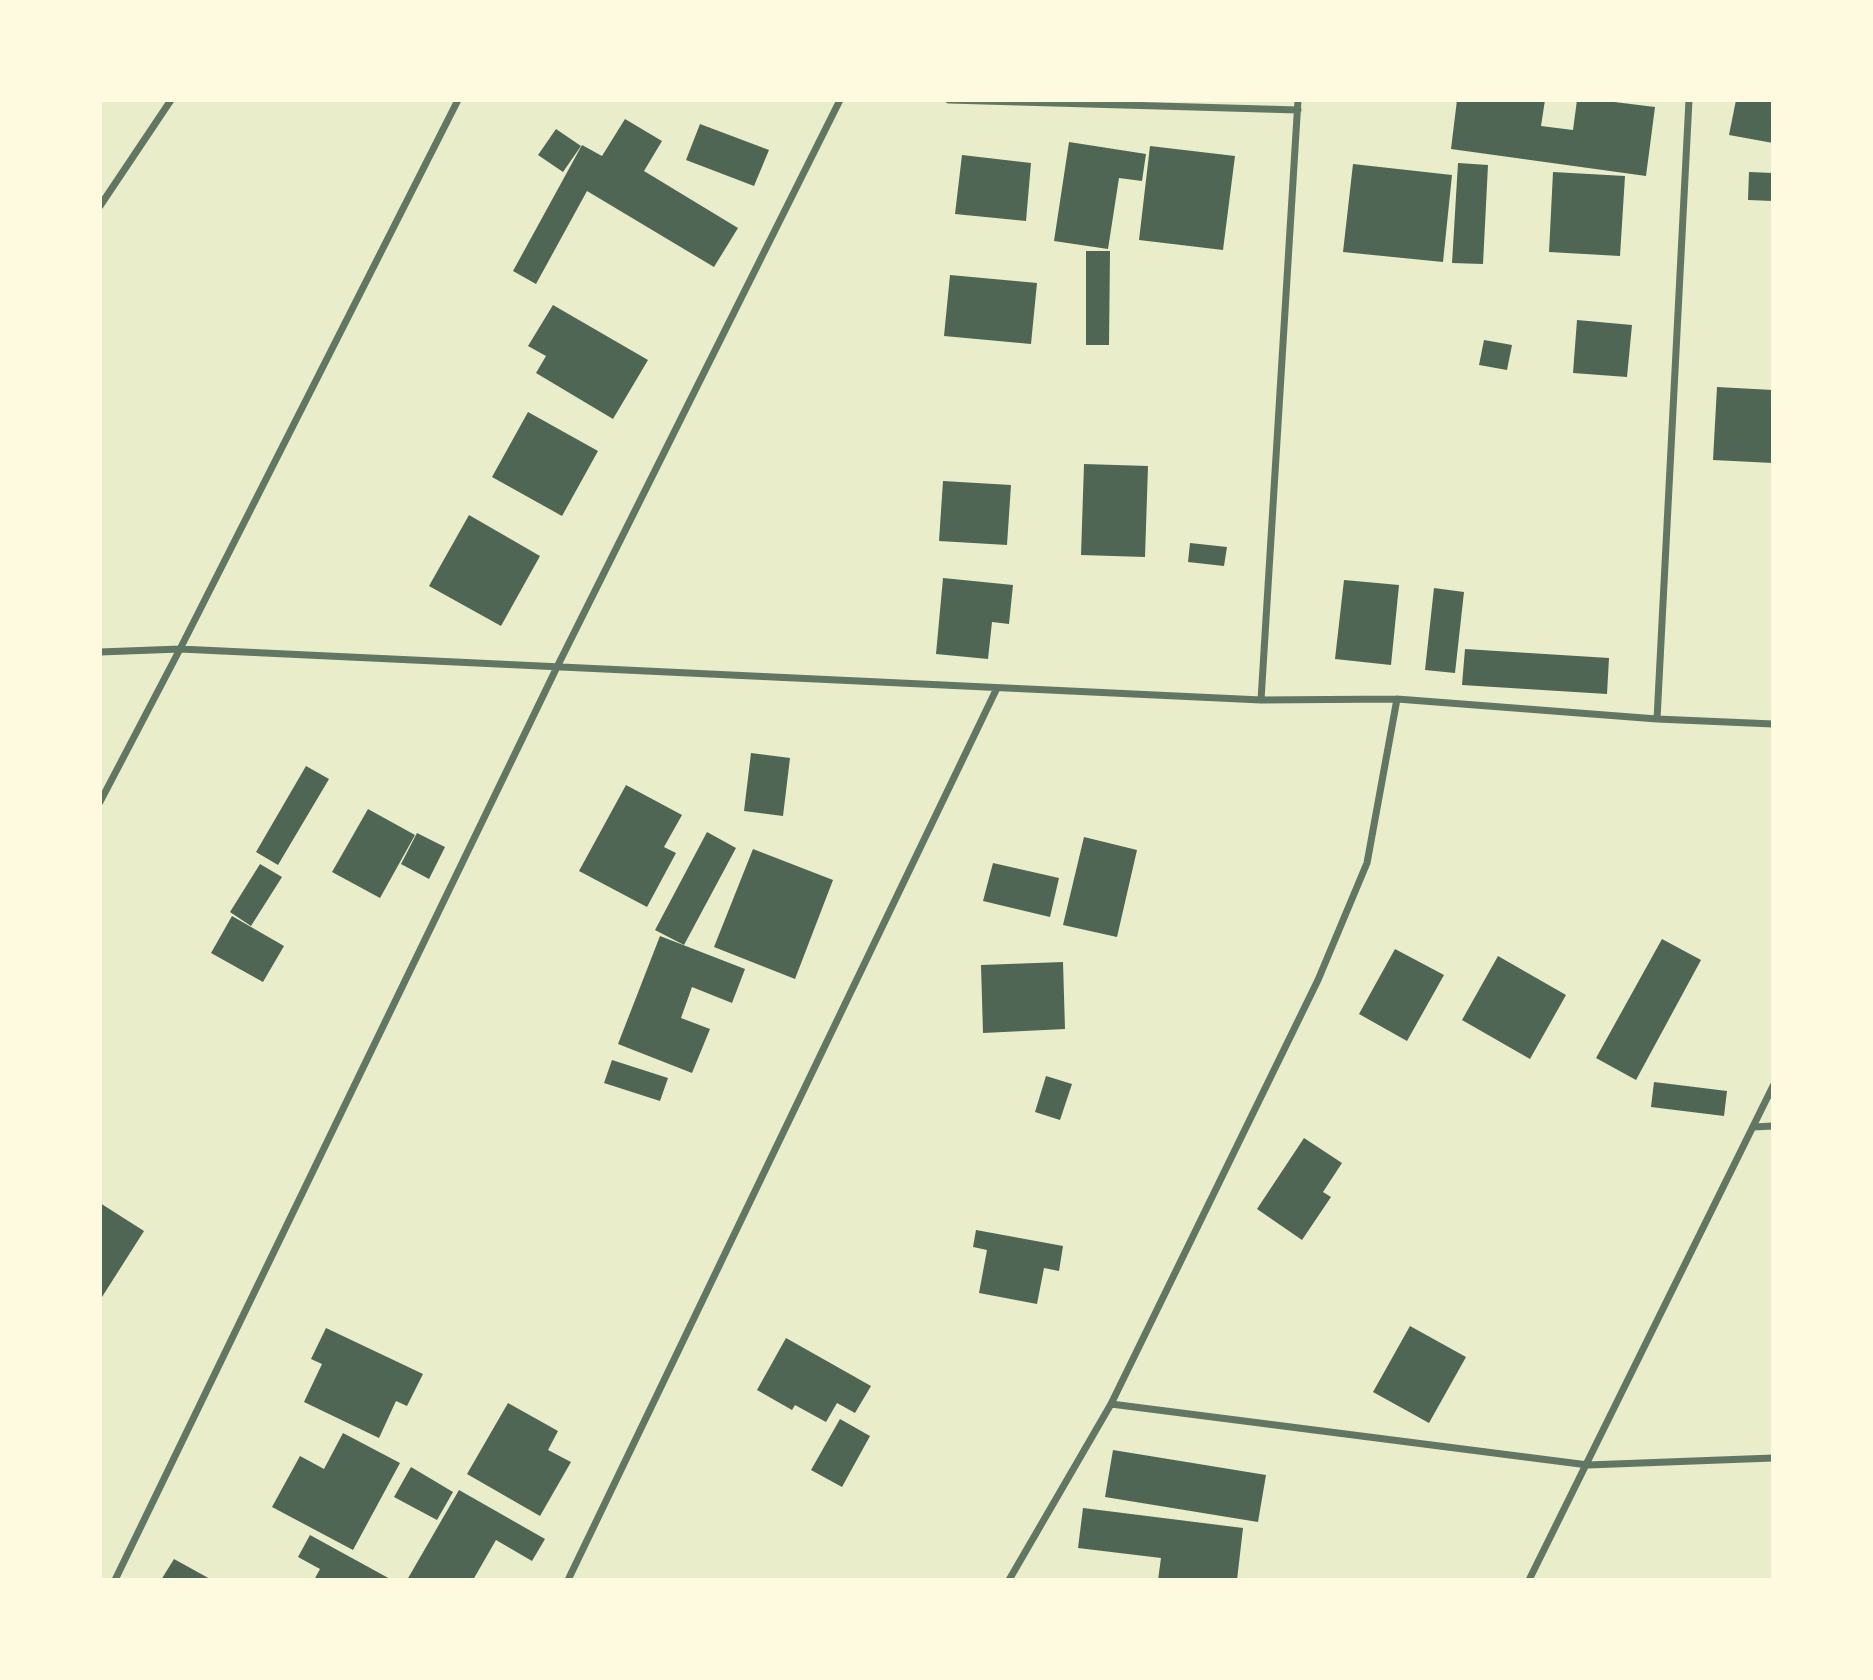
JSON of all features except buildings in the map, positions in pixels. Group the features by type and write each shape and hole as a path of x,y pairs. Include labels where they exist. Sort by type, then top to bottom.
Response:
{"street":[{"path":"100,206 171,100"},
{"path":"100,803 458,100"},
{"path":"115,1580 557,667 840,100"},
{"path":"949,100 1298,110"},
{"path":"1261,700 1298,100"},
{"path":"1657,719 1689,100"},
{"path":"100,652 180,649 1261,700 1397,699 1657,719 1773,724"},
{"path":"569,1580 997,688"},
{"path":"1009,1580 1111,1404 1318,980 1367,863 1397,699"},
{"path":"1530,1580 1773,1086"},
{"path":"1753,1127 1773,1126"},
{"path":"1111,1404 1588,1465 1773,1458"}]}
